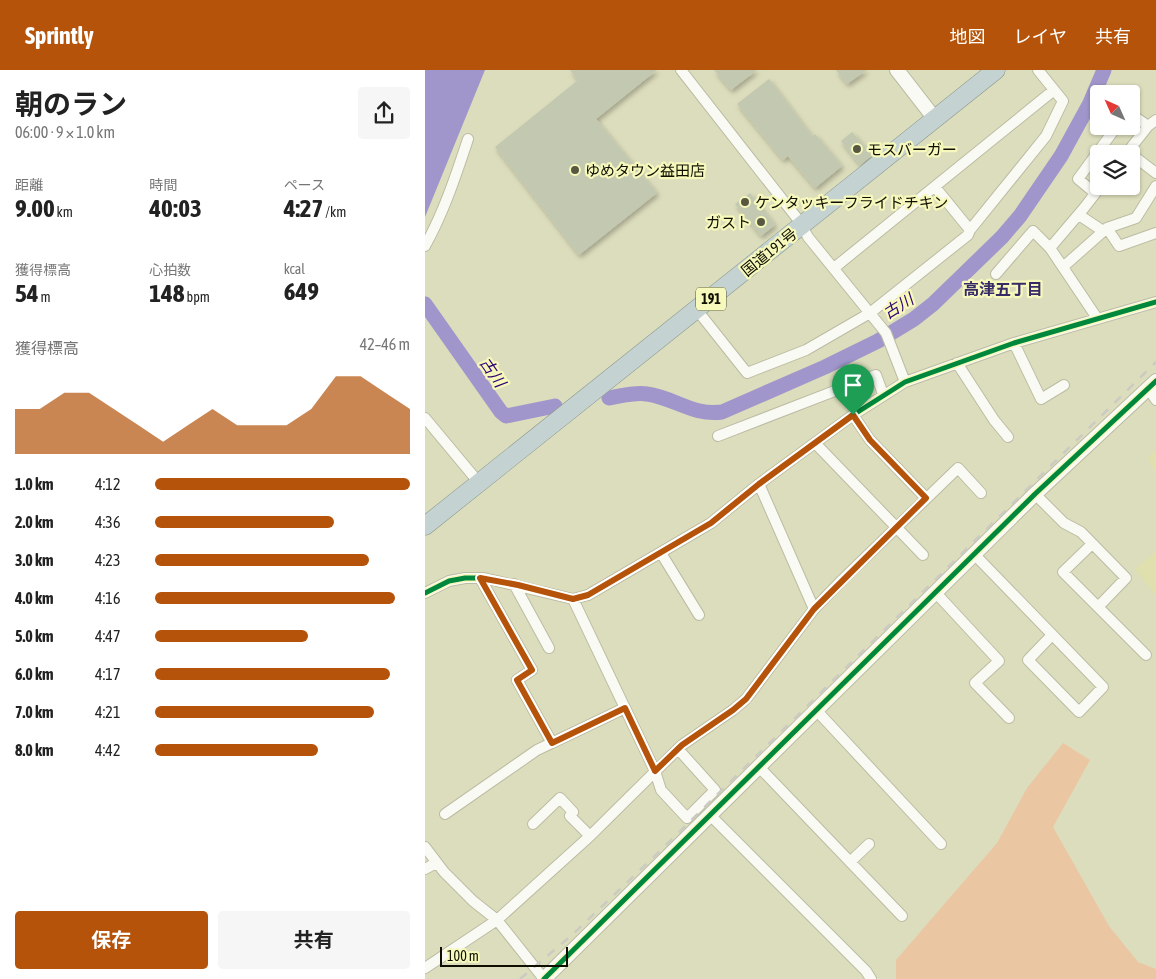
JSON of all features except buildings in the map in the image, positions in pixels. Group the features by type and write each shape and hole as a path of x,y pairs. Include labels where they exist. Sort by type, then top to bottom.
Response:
{"highway":[{"name":"国道191号","path":"425,526 480,484 996,70"}],"street":[{"path":"681,70 803,225 808,237 870,313 890,341 905,382"},
{"path":"897,70 935,119"},
{"path":"697,310 747,373 806,350 870,313 968,235 970,230 1046,136 1063,101 1037,70"},
{"path":"834,268 1054,90"},
{"path":"1135,145 1152,123 1140,118"},
{"path":"425,246 435,226 468,138"},
{"path":"1140,161 1156,173"},
{"path":"1090,163 1078,179 1090,186"},
{"path":"1063,266 1105,229 1136,218 1156,186"},
{"path":"935,187 970,230"},
{"path":"1050,248 1094,195"},
{"path":"1079,215 1105,229 1119,246 1156,234"},
{"path":"996,274 1033,231 1050,248 1097,318"},
{"path":"425,593 449,581 480,578 514,584 573,599 588,595 711,523 759,484 853,415 883,394 905,382 1014,343 1156,302"},
{"path":"1014,343 1041,399 1063,385"},
{"path":"957,363 1008,438"},
{"path":"718,436 876,375 883,394"},
{"path":"425,848 473,900 497,920 544,979 1035,494 1152,384 1156,400"},
{"path":"853,415 870,440 926,498"},
{"path":"425,418 429,430 480,484"},
{"path":"815,443 923,555"},
{"path":"425,968 497,920 590,836 678,749 746,699 814,609 958,468 981,493"},
{"path":"759,484 814,609"},
{"path":"1035,494 1064,523 1081,532 1126,578 1098,607"},
{"path":"1092,544 1063,572 1146,655"},
{"path":"661,553 699,615"},
{"path":"975,554 1103,688 1079,712 1028,660 1052,635"},
{"path":"480,578 532,670 517,680 552,743"},
{"path":"514,584 549,648"},
{"path":"936,593 999,661 975,683 1009,718"},
{"path":"573,599 655,771 661,790 687,818 715,790 678,749"},
{"path":"445,814 537,750 625,708"},
{"path":"817,711 941,844"},
{"path":"759,767 902,916"},
{"path":"533,824 560,798 573,812 570,816 590,836"},
{"path":"710,815 866,971 871,979"},
{"path":"850,862 869,844"},
{"path":"425,869 436,862"}],"shaded area":[{"path":"425,70 485,70 425,217"},
{"path":"1156,450 1156,473 1148,458"},
{"path":"1156,551 1156,596 1135,569"},
{"path":"1063,743 1090,760 1053,827 1109,926 1138,962 1156,969 1156,979 896,979 896,960 997,843 1027,788"}],"waterway":[{"name":"古川","path":"609,398 647,394 693,409 712,413 722,412 825,367 878,341 914,319 933,304 1002,237 1020,216 1061,156 1090,103 1104,70"},
{"name":"古川","path":"425,304 501,412 506,416 555,406"}],"railway":[{"path":"520,979 572,935 661,850 1156,362"}],"cycle path":[{"path":"425,593 449,581 465,578 484,578 573,599 588,595 711,523 759,484 853,415 905,382 1014,343 1156,302"},
{"path":"544,979 1035,494 1156,381"}],"place":[{"name":"モスバーガー","path":"857,149"},
{"name":"ゆめタウン益田店","path":"575,170"},
{"name":"ケンタッキーフライドチキン","path":"745,202"},
{"name":"ガスト","path":"761,222"}],"district":[{"name":"高津五丁目","path":"1003,289"}],"route":[{"path":"853,415 870,440 926,498 814,609 746,699 682,745 655,771 625,708 552,743 517,680 532,670 480,578 518,585 573,599 588,595 711,523 759,484 853,415"}]}
